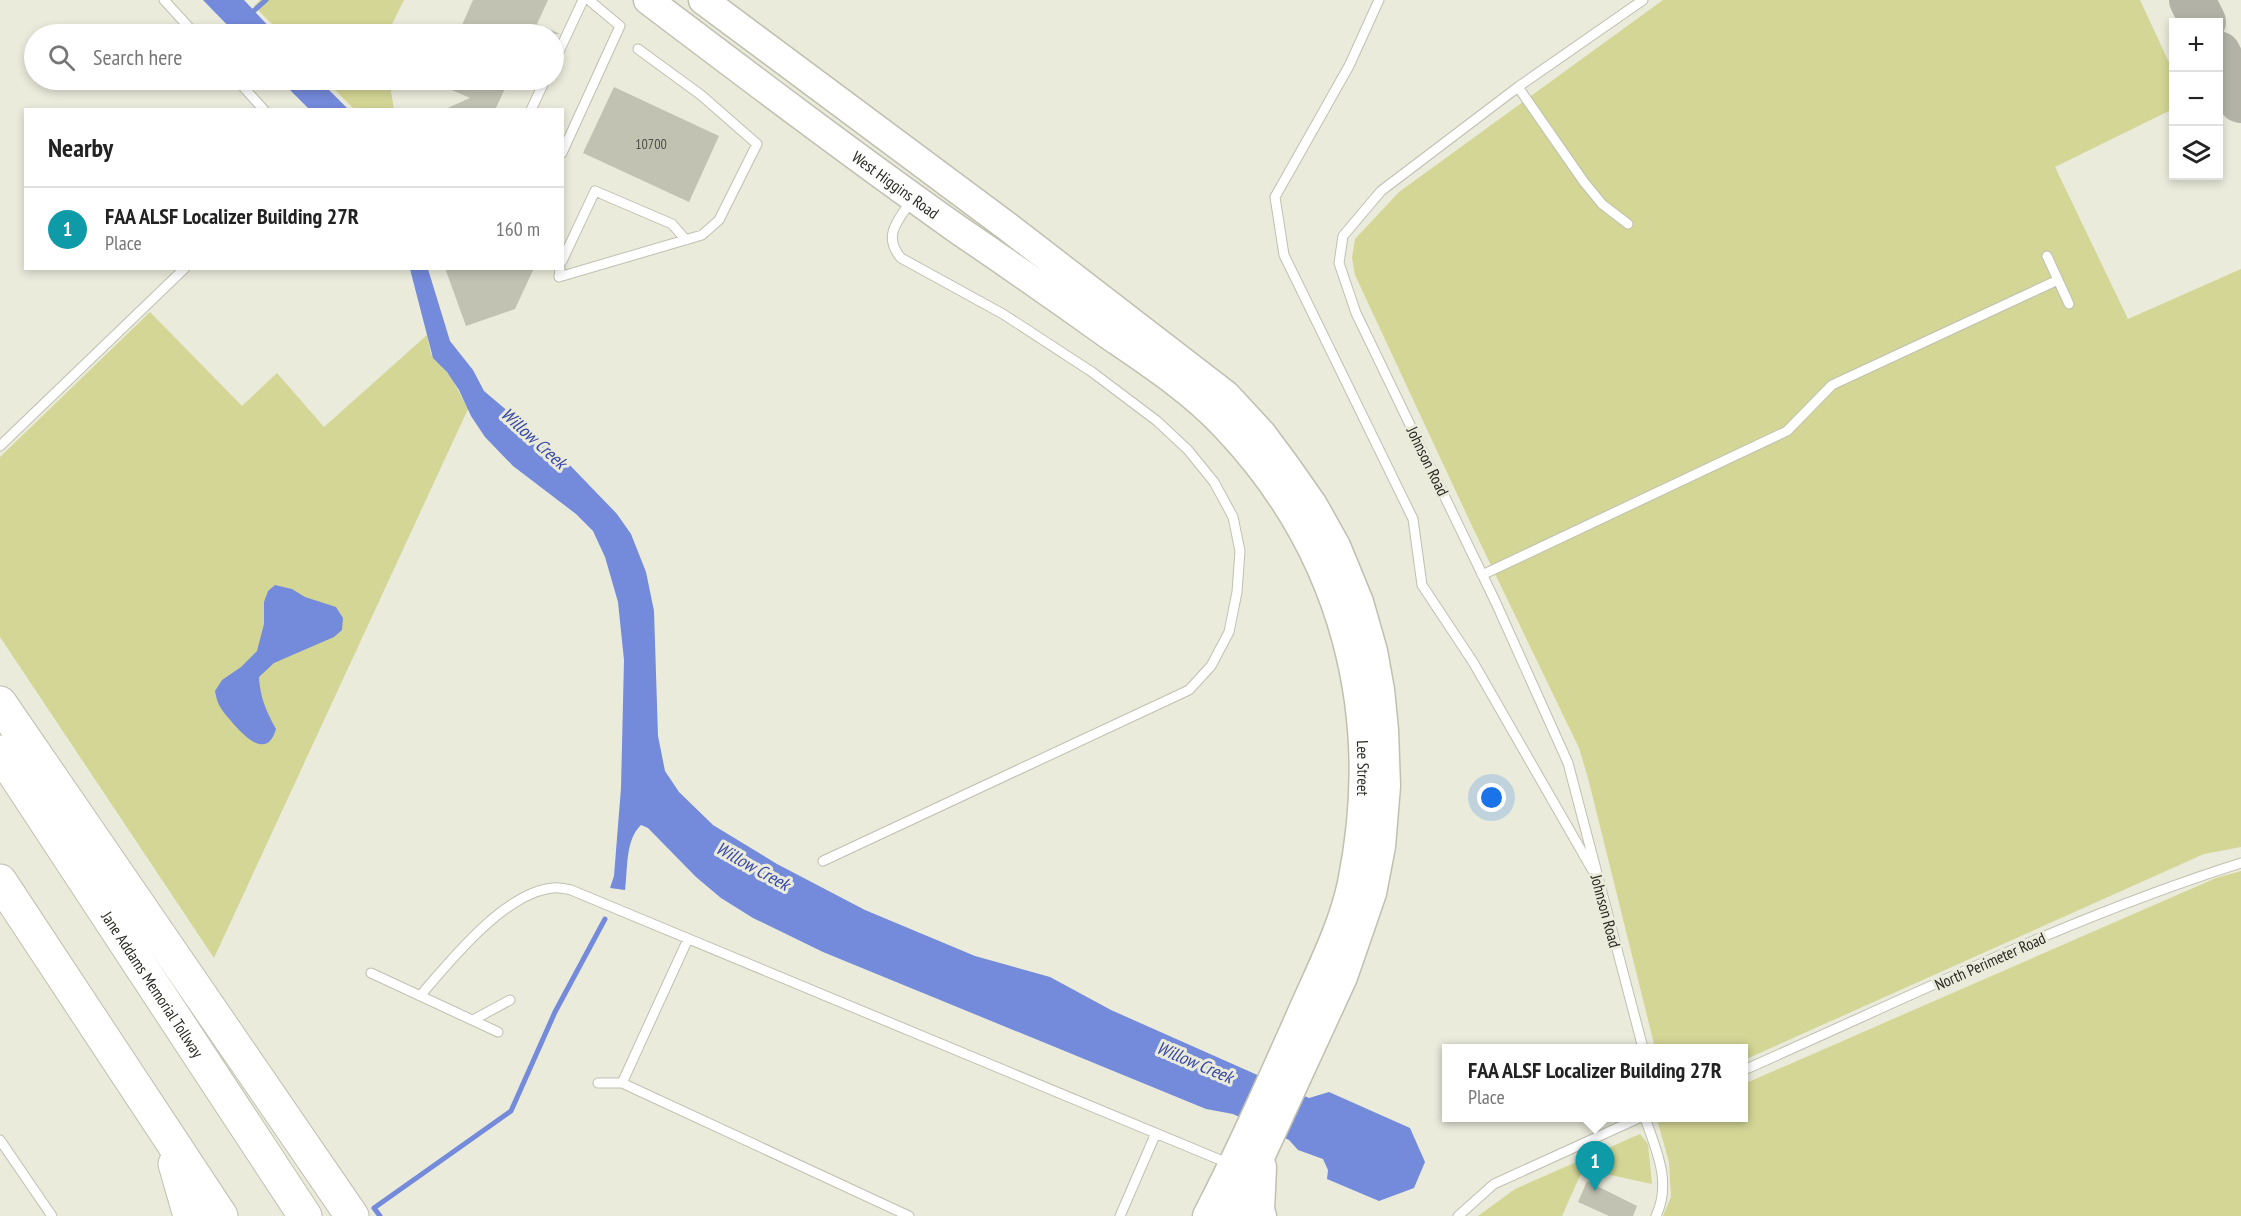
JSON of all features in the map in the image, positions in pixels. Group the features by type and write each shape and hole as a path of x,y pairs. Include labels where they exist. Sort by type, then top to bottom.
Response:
{"highway":[{"path":"0,703 352,1216"},
{"name":"Jane Addams Memorial Tollway","path":"0,752 305,1216"},
{"path":"0,881 220,1216"},
{"path":"165,1131 190,1216"}],"main road":[{"name":"West Higgins Road","path":"648,0 914,198 1150,363"},
{"name":"West Higgins Road","path":"702,0 759,44 850,108 1186,362"},
{"name":"Lee Street","path":"1186,362 1226,395 1262,434 1313,505 1336,546 1359,602 1373,651 1380,690 1386,786 1380,846 1371,893 1343,977 1282,1085"},
{"name":"Lee Street","path":"1150,363 1189,393 1227,427 1287,505 1318,560 1338,608 1357,682 1364,731 1364,786 1352,886 1233,1216"},
{"name":"Lee Street","path":"1207,1216 1233,1165 1262,1138"},
{"path":"1262,1138 1260,1210 1262,1216"}],"lane":[{"path":"164,0 186,24"},
{"path":"564,41 583,0"},
{"path":"564,146 620,26 589,0"},
{"path":"1379,0 1349,66 1275,197 1284,255 1413,519 1422,585 1473,662 1598,880"},
{"name":"Johnson Road","path":"1642,1044 1568,763 1482,575 1356,313 1339,263 1342,236 1381,191 1518,87 1643,0"},
{"path":"560,270 560,277 702,235 719,220 757,144 701,95 638,49"},
{"path":"1518,87 1584,182 1602,204 1628,224"},
{"path":"246,90 262,108"},
{"path":"532,108 540,90"},
{"path":"564,257 595,191 672,224 686,240"},
{"path":"823,861 1189,690 1211,666 1229,632 1237,592 1240,551 1233,517 1214,482 1188,450 1157,421 1092,372 1003,314 901,258 893,249 892,233 897,221 914,198"},
{"path":"2047,256 2069,304"},
{"path":"0,446 183,270"},
{"path":"1482,575 1787,431 1832,385 2058,280"},
{"name":"North Perimeter Road","path":"1748,1068 2052,933 2178,883 2241,863"},
{"path":"420,996 448,964 509,906 537,891 555,887 571,890 1233,1165"},
{"path":"622,1083 688,939"},
{"path":"371,973 498,1032"},
{"path":"473,1020 510,1000"},
{"path":"597,1083 622,1083 909,1216"},
{"path":"1458,1216 1494,1184 1630,1122"},
{"path":"1646,1122 1659,1157 1663,1178 1663,1203 1656,1216"},
{"path":"1120,1216 1156,1133"},
{"path":"0,1140 52,1216"}],"green space":[{"path":"260,0 404,0 392,24 272,24 254,6"},
{"path":"1663,0 2140,0 2169,62 2169,111 2055,167 2128,319 2241,269 2241,847 2204,854 1748,1058 1748,1044 1654,1044 1579,748 1355,275 1352,258 1355,239 1399,192"},
{"path":"335,90 391,90 394,108 353,108"},
{"path":"150,312 242,406 277,373 324,427 427,335 431,354 451,377 468,409 214,958 0,637 0,457"},
{"path":"2241,871 2241,1216 1663,1216 1671,1197 1669,1162 1658,1123 1748,1122 1748,1082 2216,878"},
{"path":"1640,1134 1648,1144 1652,1184 1583,1169 1562,1216 1478,1216 1515,1189"}],"water":[{"path":"203,0 244,0 267,24 226,24"},
{"path":"290,90 329,90 347,108 308,108"},
{"name":"Willow Creek","path":"410,270 428,270 450,341 473,370 484,391 563,458 617,514 631,534 646,572 654,611 658,736 665,771 679,792 713,825 777,864 865,910 975,956 1050,977 1111,1010 1309,1098 1329,1092 1410,1128 1425,1162 1414,1188 1379,1201 1327,1179 1328,1170 1323,1159 1298,1150 1289,1140 1233,1114 1206,1109 823,952 753,918 721,898 696,877 648,828 641,825 632,839 628,855 625,890 610,888 614,876 621,788 624,660 618,602 605,557 593,531 576,514 513,466 485,437 471,416 459,390 447,372 433,358"},
{"path":"275,585 292,589 305,597 336,607 343,618 342,630 334,637 274,663 259,677 264,704 276,729 267,743 261,744 248,738 231,721 219,705 215,691 222,680 241,667 257,651 264,624 264,602 268,591"}],"building":[{"path":"473,0 548,0 537,24 462,24"},
{"path":"614,87 719,136 689,202 583,153"},
{"path":"452,90 504,90 496,108 448,108 470,98"},
{"path":"446,270 533,270 515,309 466,326"},
{"path":"1587,1181 1637,1206 1633,1216 1609,1216 1578,1202"}],"waterway":[{"path":"249,15 266,0"},
{"path":"380,1216 374,1208 511,1111 555,1012 605,919"}],"taxiway":[{"path":"2192,0 2201,18"},
{"path":"2223,64 2241,100"}],"place":[{"name":"FAA ALSF Localizer Building 27R","path":"1595,1191"}]}
